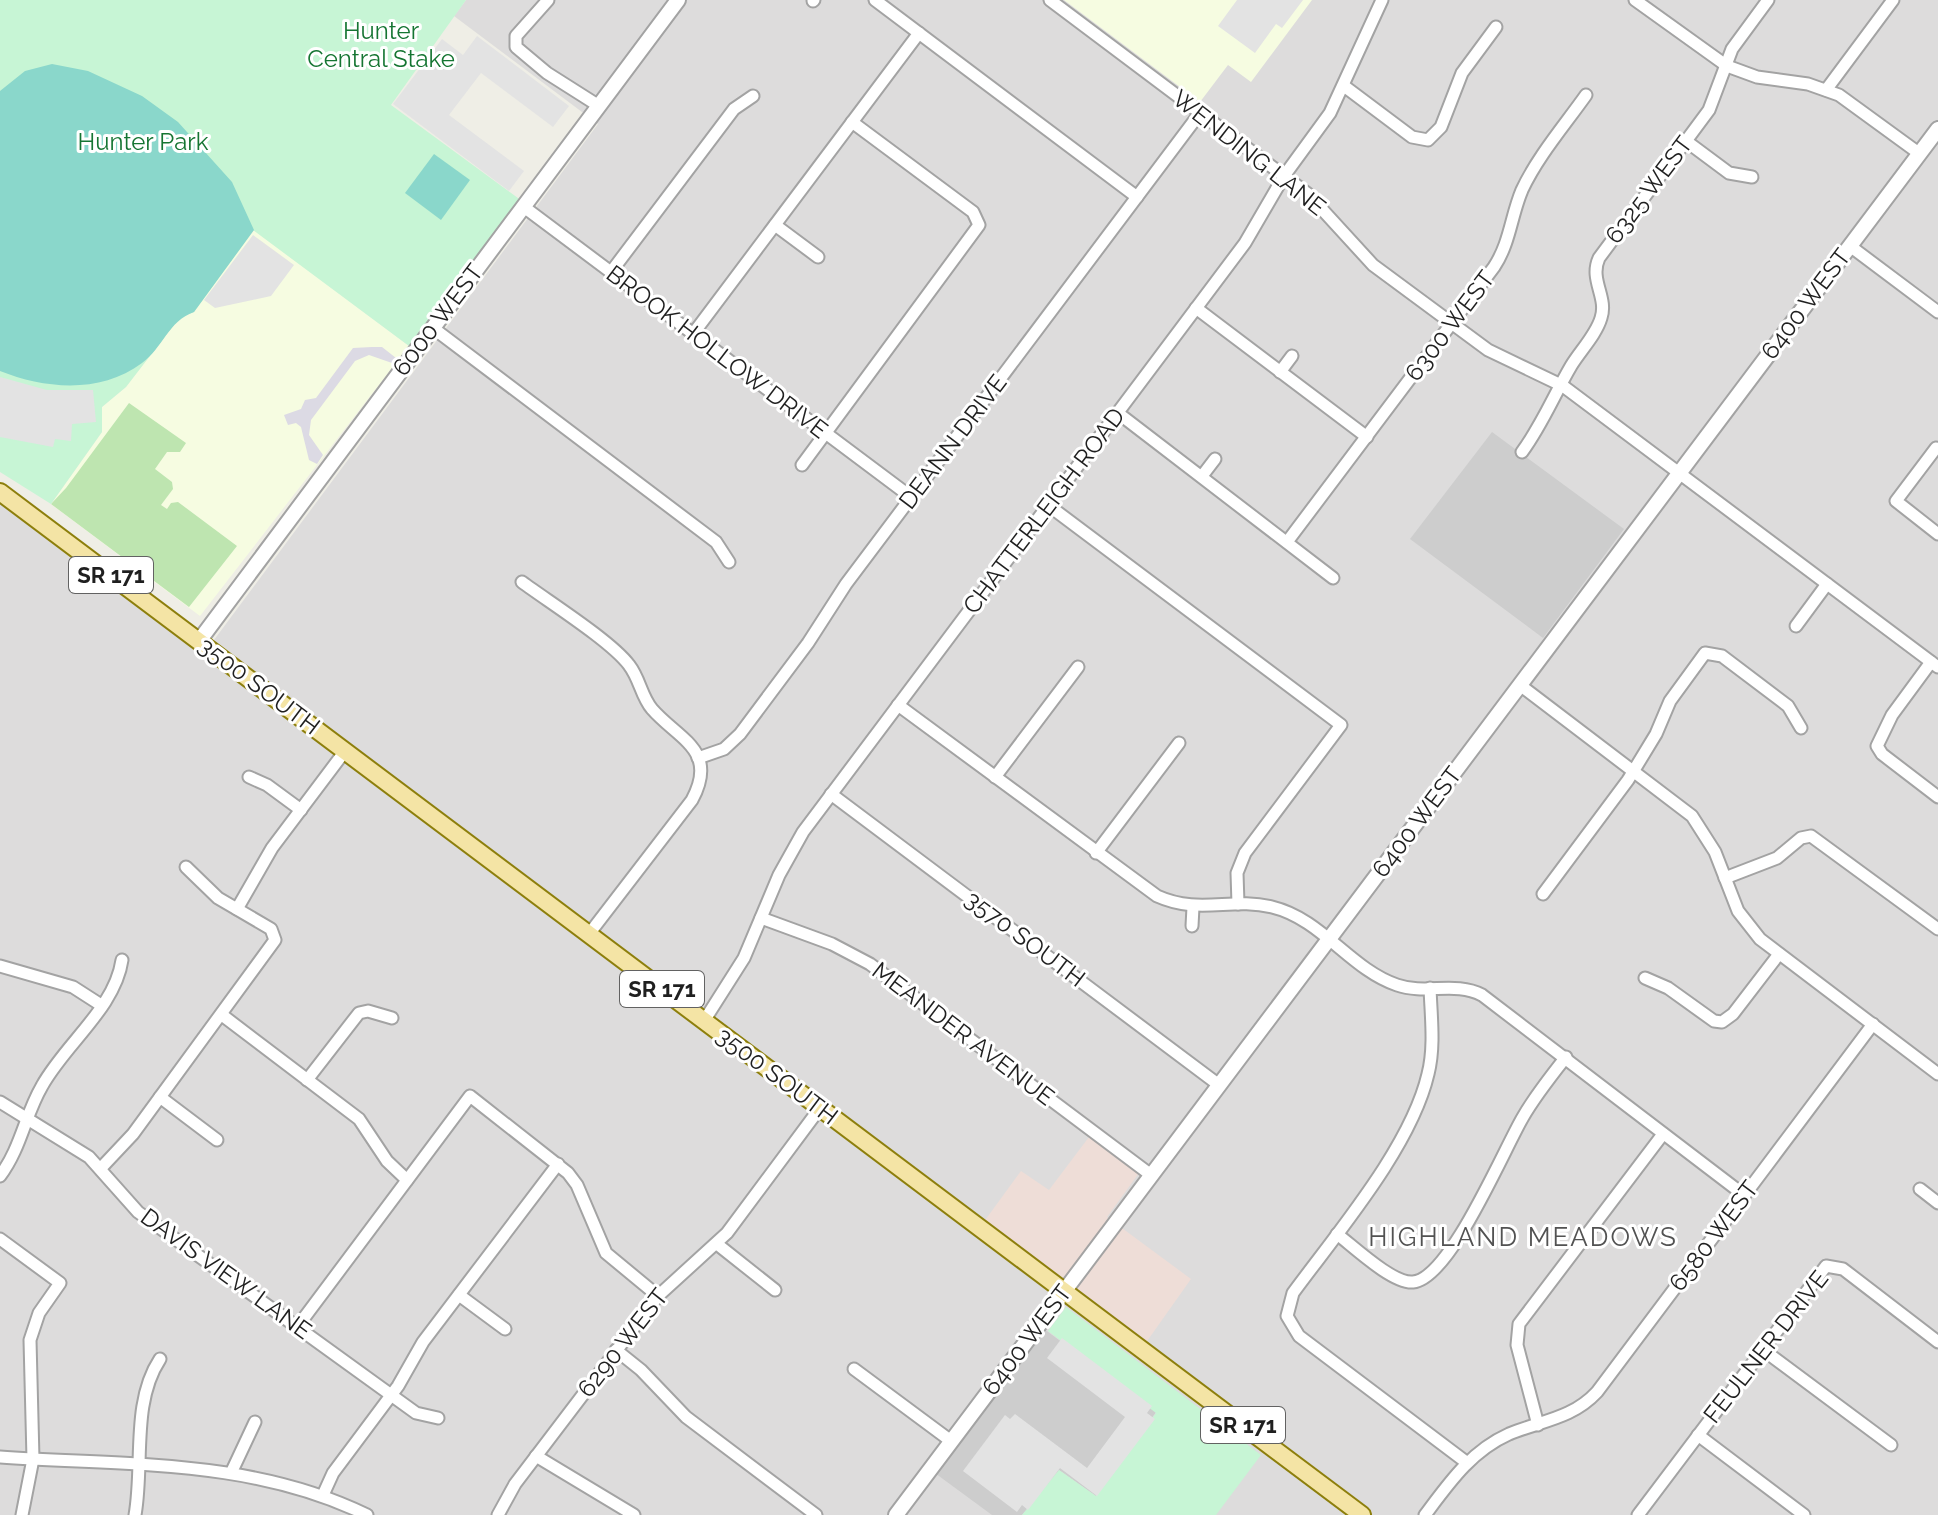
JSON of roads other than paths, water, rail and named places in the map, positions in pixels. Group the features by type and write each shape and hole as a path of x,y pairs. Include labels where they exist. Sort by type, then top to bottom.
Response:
{"main road":[{"name":"3500 SOUTH","path":"0,492 1362,1515"}],"street":[{"path":"548,0 516,36 516,47 547,73 599,106"},
{"name":"6000 WEST","path":"199,641 678,0"},
{"path":"875,0 1137,197"},
{"name":"WENDING LANE","path":"1050,0 1316,201 1365,258 1452,324 1497,355 1563,386 1935,664"},
{"name":"CHATTERLEIGH ROAD","path":"704,1021 744,958 792,850 1251,234 1284,176 1325,120 1344,86 1382,0"},
{"name":"6325 WEST","path":"1522,452 1601,320 1602,305 1595,277 1599,258 1711,106 1735,44 1768,0"},
{"path":"1826,90 1893,0"},
{"path":"1642,2 1727,66 1757,77 1826,90 1848,100 1920,154"},
{"path":"1344,86 1412,137 1428,140 1441,127 1462,73 1496,27"},
{"path":"693,334 919,33"},
{"name":"6300 WEST","path":"1287,542 1504,251 1516,205 1531,172 1586,95"},
{"path":"611,272 734,109 753,96"},
{"name":"DEANN DRIVE","path":"698,758 724,749 740,734 911,497 1200,113"},
{"path":"802,465 977,232 979,222 973,212 852,122"},
{"name":"6400 WEST","path":"896,1515 1938,129"},
{"path":"1686,141 1729,173 1752,177"},
{"name":"BROOK HOLLOW DRIVE","path":"524,207 911,497"},
{"path":"775,225 818,257"},
{"path":"1850,246 1938,312"},
{"path":"1196,308 1367,437"},
{"path":"433,328 716,542 729,562"},
{"path":"1280,372 1292,356"},
{"path":"1118,413 1333,578"},
{"path":"1936,448 1896,501 1938,534"},
{"path":"1202,476 1215,459"},
{"path":"1048,505 1341,725 1245,853 1237,873 1238,904"},
{"path":"522,582 626,662 648,704 688,739 698,758 699,781 692,800 589,934"},
{"path":"1796,626 1827,584"},
{"path":"1543,894 1633,770 1656,734 1672,697 1699,659 1709,652 1722,656 1788,706 1801,728"},
{"path":"1935,664 1887,723 1878,749 1938,797"},
{"path":"995,777 1078,667"},
{"path":"1520,685 1692,816 1710,842 1743,919 1779,954 1938,1074"},
{"path":"898,705 1150,892 1193,907 1238,904 1281,909 1329,938 1392,983 1460,988 1482,995 1744,1195"},
{"path":"1096,853 1179,743"},
{"path":"237,909 268,854 345,751"},
{"path":"249,777 267,785 301,810"},
{"name":"3570 SOUTH","path":"831,794 1219,1085"},
{"path":"1725,878 1777,858 1801,838 1811,836 1938,929"},
{"path":"101,1168 160,1097 275,940 271,929 201,885 186,867"},
{"path":"1192,926 1193,907"},
{"name":"MEANDER AVENUE","path":"761,918 819,938 870,964 1151,1175"},
{"path":"1645,978 1668,988 1714,1021 1722,1022 1733,1014 1779,954"},
{"path":"0,1176 17,1150 48,1076 118,981 122,960"},
{"path":"0,966 73,987 101,1005"},
{"path":"1430,988 1431,1045 1428,1075 1419,1100 1381,1173 1290,1298 1288,1320 1299,1336 1466,1462"},
{"path":"307,1080 359,1013 368,1011 392,1018"},
{"path":"222,1015 363,1123 387,1161 407,1180"},
{"name":"6580 WEST","path":"1425,1515 1466,1462 1507,1435 1572,1412 1597,1392 1873,1024"},
{"path":"1337,1234 1396,1278 1407,1282 1422,1281 1433,1272 1463,1232 1523,1117 1566,1057"},
{"path":"298,1326 470,1096 558,1164 577,1185 606,1253 658,1296"},
{"path":"160,1097 217,1140"},
{"name":"DAVIS VIEW LANE","path":"0,1102 62,1138 101,1168 138,1212 221,1274 420,1416 438,1418"},
{"name":"6290 WEST","path":"498,1515 536,1456 658,1296 717,1244 820,1108"},
{"path":"1538,1425 1517,1345 1519,1324 1663,1134"},
{"path":"323,1495 333,1473 391,1396 423,1342 558,1164"},
{"path":"1920,1189 1938,1203"},
{"path":"0,1239 60,1283 39,1313 30,1340 33,1459 22,1515"},
{"path":"717,1244 775,1290"},
{"name":"FEULNER DRIVE","path":"1638,1515 1820,1272 1829,1265 1843,1269 1938,1342"},
{"path":"459,1295 505,1329"},
{"path":"1762,1349 1891,1445"},
{"path":"616,1350 641,1370 686,1417 816,1515"},
{"path":"135,1515 144,1397 160,1359"},
{"path":"854,1369 951,1441"},
{"path":"232,1471 255,1422"},
{"path":"1698,1435 1804,1515"},
{"path":"536,1456 634,1515"},
{"path":"0,1457 141,1463 232,1471 323,1495 367,1515"}],"district":[{"name":"HIGHLAND MEADOWS","path":"1523,1237"}],"park label":[{"name":"Hunter Central Stake","path":"381,45"},
{"name":"Hunter Park","path":"143,142"}]}
